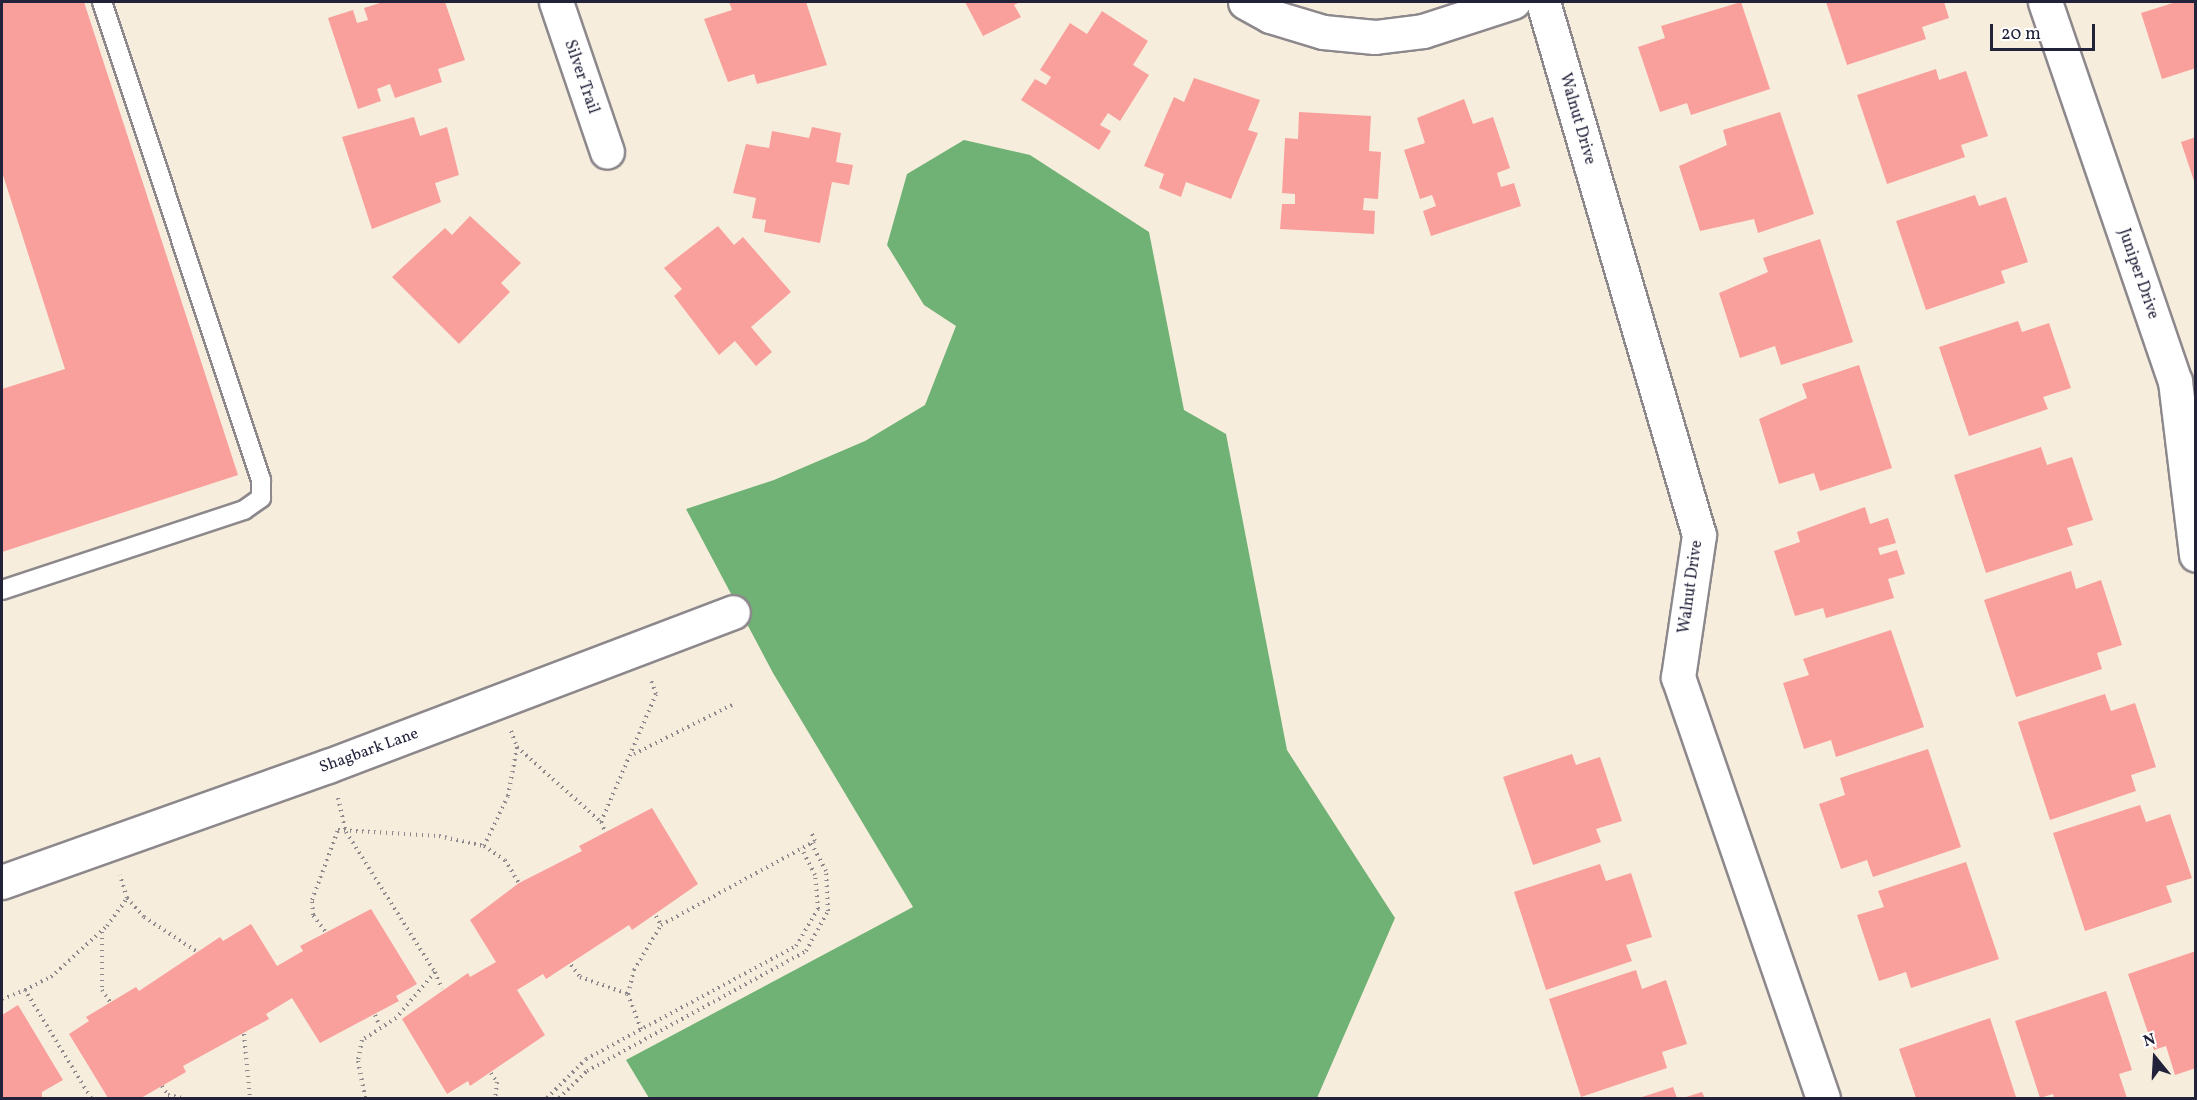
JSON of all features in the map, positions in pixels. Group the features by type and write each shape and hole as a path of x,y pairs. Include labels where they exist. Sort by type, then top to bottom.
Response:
{"street":[{"name":"Silver Trail","path":"556,2 607,152"},
{"path":"1245,2 1270,16 1323,32 1375,37 1423,31 1513,2"},
{"name":"Walnut Drive","path":"1543,2 1699,535 1678,677 1823,1098"},
{"name":"Juniper Drive","path":"2045,2 2175,381 2196,555"},
{"name":"Shagbark Lane","path":"2,882 328,766 733,612"}],"lane":[{"path":"2,590 244,510 261,498 261,480 102,2"}],"path":[{"path":"601,822 633,754 656,694"},
{"path":"633,754 732,705"},
{"path":"484,846 508,796 517,747 601,822 605,831"},
{"path":"328,766 346,832 435,972 442,988"},
{"path":"325,931 313,915 312,900 338,830 438,836 484,846 505,860 519,883"},
{"path":"559,1098 587,1071 806,951 828,911 826,871 811,843 811,832"},
{"path":"641,1030 628,993 634,970 662,925 811,843"},
{"path":"108,845 128,898 144,917 196,951"},
{"path":"547,1098 586,1059 796,946 818,909 816,875 801,848"},
{"path":"2,999 51,977 102,931 128,898"},
{"path":"656,916 662,925"},
{"path":"102,931 102,990 110,1002"},
{"path":"571,965 580,977 628,993"},
{"path":"365,1098 358,1061 362,1040 380,1026 396,1018 435,972"},
{"path":"25,990 91,1098"},
{"path":"375,1015 380,1026"},
{"path":"244,1034 250,1098"},
{"path":"491,1073 497,1082 495,1098"},
{"path":"162,1086 168,1095 182,1098"}],"green space":[{"path":"964,140 1030,155 1149,232 1184,410 1226,434 1287,750 1395,918 1317,1098 649,1098 626,1060 913,907 773,673 686,509 774,480 865,441 925,405 956,326 924,305 887,245 907,174"}],"building":[{"path":"2,2 84,2 238,475 2,552 2,389 65,369 2,172"},
{"path":"383,2 445,2 465,60 438,69 442,82 395,98 390,84 377,89 381,101 358,109 328,18 353,10 357,23 368,20 364,8"},
{"path":"729,2 806,2 827,65 757,84 754,74 728,82 704,19 732,10"},
{"path":"965,2 1020,2 1014,5 1021,17 983,36"},
{"path":"1741,2 1770,89 1691,115 1687,103 1660,112 1638,47 1665,38 1661,26"},
{"path":"1826,2 1944,2 1949,18 1922,27 1926,39 1847,65"},
{"path":"2176,2 2196,2 2196,68 2162,79 2141,13"},
{"path":"1102,11 1148,41 1133,65 1149,75 1120,121 1108,113 1100,125 1111,131 1099,150 1021,100 1035,79 1046,85 1051,77 1040,70 1070,23 1087,34"},
{"path":"1936,69 1939,80 1966,71 1988,136 1961,145 1965,157 1887,184 1857,95"},
{"path":"1194,78 1260,100 1248,130 1258,133 1231,199 1186,182 1181,197 1159,188 1164,174 1144,166 1174,97 1184,102"},
{"path":"1464,99 1473,124 1493,117 1510,168 1497,173 1501,187 1514,183 1521,206 1431,236 1423,211 1436,206 1432,195 1420,199 1404,150 1425,143 1417,118"},
{"path":"1299,112 1371,116 1369,151 1381,152 1378,199 1364,198 1363,210 1375,211 1374,234 1280,229 1282,204 1295,204 1295,194 1282,193 1285,138 1298,139"},
{"path":"1780,112 1814,214 1758,233 1754,219 1700,231 1679,166 1727,145 1723,130"},
{"path":"414,117 420,136 447,127 459,175 435,183 441,202 372,229 342,137"},
{"path":"812,127 841,133 836,162 853,165 849,185 832,182 820,243 764,232 766,220 752,218 756,198 733,193 746,144 769,148 772,131 809,138"},
{"path":"2196,137 2196,184 2195,184 2181,142"},
{"path":"1975,195 1979,206 2006,197 2028,262 2001,271 2005,283 1926,310 1896,221"},
{"path":"470,216 521,263 501,283 510,292 459,344 392,277 445,228 452,235"},
{"path":"718,226 734,245 743,237 791,292 751,327 772,352 756,366 735,341 719,355 674,296 682,289 664,268"},
{"path":"1820,239 1853,342 1781,365 1775,346 1740,358 1719,293 1768,272 1763,258"},
{"path":"2018,321 2022,332 2049,323 2071,388 2043,397 2048,409 1969,436 1939,347"},
{"path":"1859,365 1892,468 1820,491 1814,473 1779,484 1759,419 1807,398 1802,384"},
{"path":"2041,447 2047,465 2072,457 2093,520 2067,528 2073,545 1986,573 1954,475"},
{"path":"1865,507 1870,524 1888,518 1896,543 1878,548 1880,555 1897,550 1905,574 1888,579 1894,598 1826,618 1823,608 1795,616 1774,551 1800,542 1797,532"},
{"path":"2071,571 2076,589 2101,580 2122,645 2097,653 2102,669 2016,697 1984,600"},
{"path":"1891,630 1924,727 1836,757 1831,740 1804,749 1783,683 1809,675 1803,659"},
{"path":"2105,694 2111,711 2135,703 2156,767 2131,775 2136,791 2050,820 2018,722"},
{"path":"1928,749 1961,847 1873,877 1867,860 1841,869 1819,804 1845,795 1840,778"},
{"path":"1572,754 1576,765 1600,757 1622,821 1596,829 1601,842 1533,865 1503,777"},
{"path":"2140,805 2146,822 2170,814 2192,878 2166,886 2172,902 2085,931 2053,833"},
{"path":"652,808 698,884 632,930 629,925 546,979 543,974 517,990 545,1035 470,1086 468,1081 447,1094 402,1019 468,973 470,977 496,962 470,920 519,883 582,851 579,846"},
{"path":"1966,862 1999,959 1911,988 1906,972 1879,981 1857,915 1884,907 1878,891"},
{"path":"1600,864 1606,881 1631,873 1652,937 1626,945 1632,961 1546,990 1514,892"},
{"path":"371,909 417,984 396,996 399,1001 320,1043 292,998 266,1014 269,1019 183,1066 186,1072 141,1098 108,1098 69,1034 89,1021 86,1017 136,987 139,991 220,937 223,941 251,924 277,966 303,951 300,946"},
{"path":"2196,951 2196,1068 2175,1075 2166,1046 2154,1050 2128,974"},
{"path":"1636,970 1642,989 1666,980 1687,1044 1662,1052 1667,1068 1581,1097 1549,999"},
{"path":"2106,991 2132,1070 2119,1074 2127,1098 2054,1098 2053,1094 2040,1098 2015,1021"},
{"path":"18,1005 63,1080 42,1092 42,1098 2,1098 2,1015"},
{"path":"1990,1018 2016,1097 1916,1098 1899,1049"},
{"path":"1673,1087 1677,1098 1639,1098"},
{"path":"1702,1092 1705,1098 1683,1098"}]}
